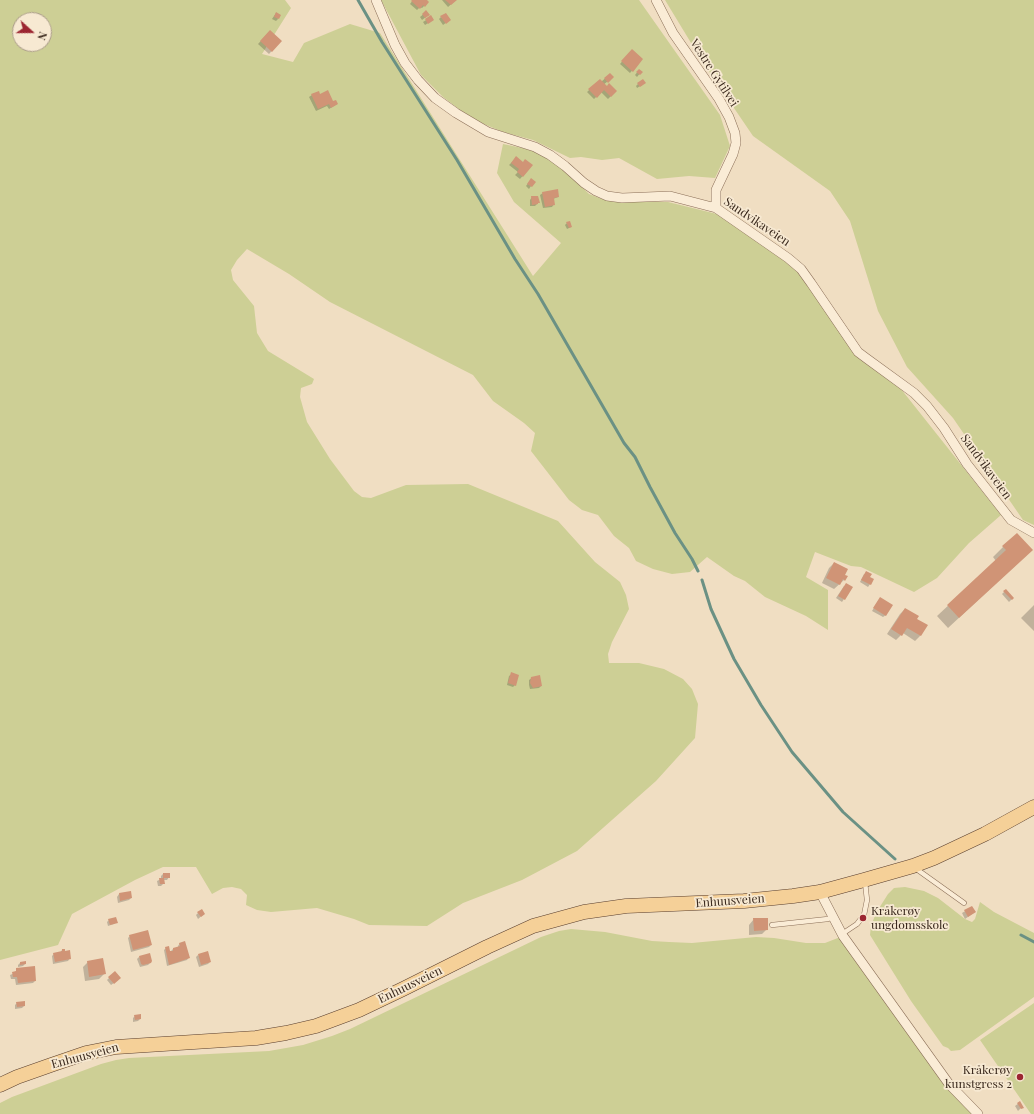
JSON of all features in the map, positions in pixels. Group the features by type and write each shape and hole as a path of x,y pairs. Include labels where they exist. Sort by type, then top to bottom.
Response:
{"main road":[{"name":"Enhuusveien","path":"0,1085 17,1077 86,1053 116,1047 256,1038 316,1026 359,1010 533,926 584,912 626,906 744,901 820,892 913,866 959,846 1034,807"}],"street":[{"name":"Sandvikaveien","path":"376,0 395,45 405,63 418,80 436,98 456,113 488,132 535,147 545,152 565,166 596,192 607,196 622,198 670,196 716,208 788,258 801,269 858,352 914,393 927,406 944,428 967,464 1011,520 1034,533"},
{"name":"Vestre Gytilvei","path":"656,0 673,33 719,99 729,117 735,133 736,143 734,154 716,190 716,208"},
{"path":"820,892 842,934 949,1084 978,1114"}],"lane":[{"path":"913,866 964,903"},
{"path":"842,934 857,924 864,915 867,900 864,880"},
{"path":"772,925 828,919 833,917"}],"green space":[{"path":"0,0 285,0 291,8 262,54 293,62 304,43 350,24 380,33 533,276 561,243 514,202 497,173 503,144 537,151 566,171 589,194 602,199 615,201 668,202 729,217 793,265 858,355 897,384 1001,515 969,543 937,578 914,592 861,567 851,566 815,552 806,577 828,590 828,630 806,616 765,597 745,581 734,576 707,557 690,572 672,574 653,569 636,561 629,548 614,536 598,515 582,510 569,500 531,451 535,433 524,423 493,401 473,375 330,302 289,274 247,249 237,260 231,270 233,280 254,306 257,333 268,351 314,379 312,384 301,388 300,397 307,422 330,459 354,491 362,497 371,498 406,485 468,484 558,521 595,562 620,582 626,595 629,609 612,642 608,654 609,663 639,663 664,669 683,679 692,689 698,704 695,738 656,781 577,851 522,880 463,903 427,926 369,925 317,908 271,912 257,910 246,905 247,895 241,889 232,887 223,888 212,894 196,867 163,867 135,880 72,914 58,945 0,960"},
{"path":"381,0 639,0 720,115 730,146 715,178 689,176 657,179 619,158 602,160 581,157 570,158 533,140 503,132 479,122 443,97 421,75"},
{"path":"665,0 1034,0 1034,525 1023,520 953,418 907,367 878,311 850,221 830,191 753,136 702,61"},
{"path":"905,887 924,891 938,898 965,919 972,922 975,919 980,902 994,912 1034,933 1034,997 960,1050 951,1051 943,1046 911,1001 870,935 871,926 876,913 888,894 894,888"},
{"path":"571,929 605,932 652,941 692,943 756,937 806,943 825,943 843,936 949,1084 978,1114 0,1114 0,1103 12,1097 101,1064 116,1060 129,1058 269,1051 303,1045 332,1036 350,1029 541,937"},
{"name":"Kråkerøy kunstgress 2","path":"1034,1003 1034,1114 1031,1114 980,1040"}],"building":[{"path":"427,0 429,2 425,7 423,5 420,9 411,1"},
{"path":"445,0 457,0 451,5"},
{"path":"426,10 430,15 425,18 422,14"},
{"path":"276,12 281,15 279,19 274,17"},
{"path":"446,13 451,20 446,24 440,16"},
{"path":"431,15 434,20 428,24 425,19"},
{"path":"270,30 282,41 272,52 260,41"},
{"path":"632,49 643,59 633,72 621,61"},
{"path":"639,69 643,72 640,75 636,72"},
{"path":"610,73 614,77 608,83 604,78"},
{"path":"600,79 607,86 609,83 617,91 611,97 604,90 597,98 588,89"},
{"path":"643,79 646,83 640,87 637,83"},
{"path":"328,90 333,101 336,100 338,104 331,108 329,104 318,109 311,94 319,91 320,94"},
{"path":"516,156 523,162 525,159 533,165 523,177 517,172 519,169 511,163"},
{"path":"531,178 536,182 532,187 527,184"},
{"path":"558,189 559,197 554,198 555,205 545,207 542,192"},
{"path":"531,196 538,196 540,203 532,205"},
{"path":"570,221 572,227 569,228 566,222"},
{"path":"1017,533 1033,550 959,618 947,605 1006,550 1002,546"},
{"path":"834,562 848,569 845,575 848,576 845,581 843,579 840,585 826,578"},
{"path":"866,571 872,574 870,577 874,579 871,585 861,580"},
{"path":"846,583 853,587 845,600 838,596"},
{"path":"1006,589 1014,598 1012,600 1003,591"},
{"path":"880,597 893,605 886,616 873,608"},
{"path":"905,608 919,616 917,619 928,625 921,636 907,628 902,636 891,629"},
{"path":"511,672 519,675 516,686 508,683"},
{"path":"540,675 542,686 533,688 530,683 531,677"},
{"path":"163,873 170,873 170,878 164,878 165,884 160,884 159,878 163,878"},
{"path":"131,891 132,898 120,901 119,893"},
{"path":"972,906 976,912 968,917 964,910"},
{"path":"202,909 205,914 201,917 197,912"},
{"path":"116,917 118,923 110,925 108,919"},
{"path":"753,918 768,918 768,930 754,931"},
{"path":"148,930 152,945 133,950 129,935"},
{"path":"185,941 190,958 169,965 165,947 169,946 170,951 173,951 173,948 180,946 179,943"},
{"path":"62,949 65,949 65,951 70,950 71,959 55,962 53,953 62,951"},
{"path":"208,951 211,962 201,965 198,954"},
{"path":"150,953 151,963 141,964 139,956"},
{"path":"103,958 106,974 89,977 87,961"},
{"path":"26,961 26,964 20,965 20,962"},
{"path":"35,966 36,981 18,983 17,977 13,977 12,972 16,971 16,968"},
{"path":"115,971 121,978 114,984 108,977"},
{"path":"25,1001 25,1006 17,1007 16,1002"},
{"path":"141,1014 141,1019 135,1020 134,1015"},
{"path":"1020,1101 1024,1108 1021,1109 1017,1103"}],"waterway":[{"path":"358,0 382,42 457,160 515,259 538,294 624,443 635,457 675,533 698,571"},
{"path":"702,580 711,609 734,659 761,705 792,752 843,812 895,859"},
{"path":"1021,935 1034,942"}],"place":[{"name":"Kråkerøy ungdomsskole","path":"863,918"},
{"name":"Kråkerøy kunstgress 2","path":"1020,1077"}]}
